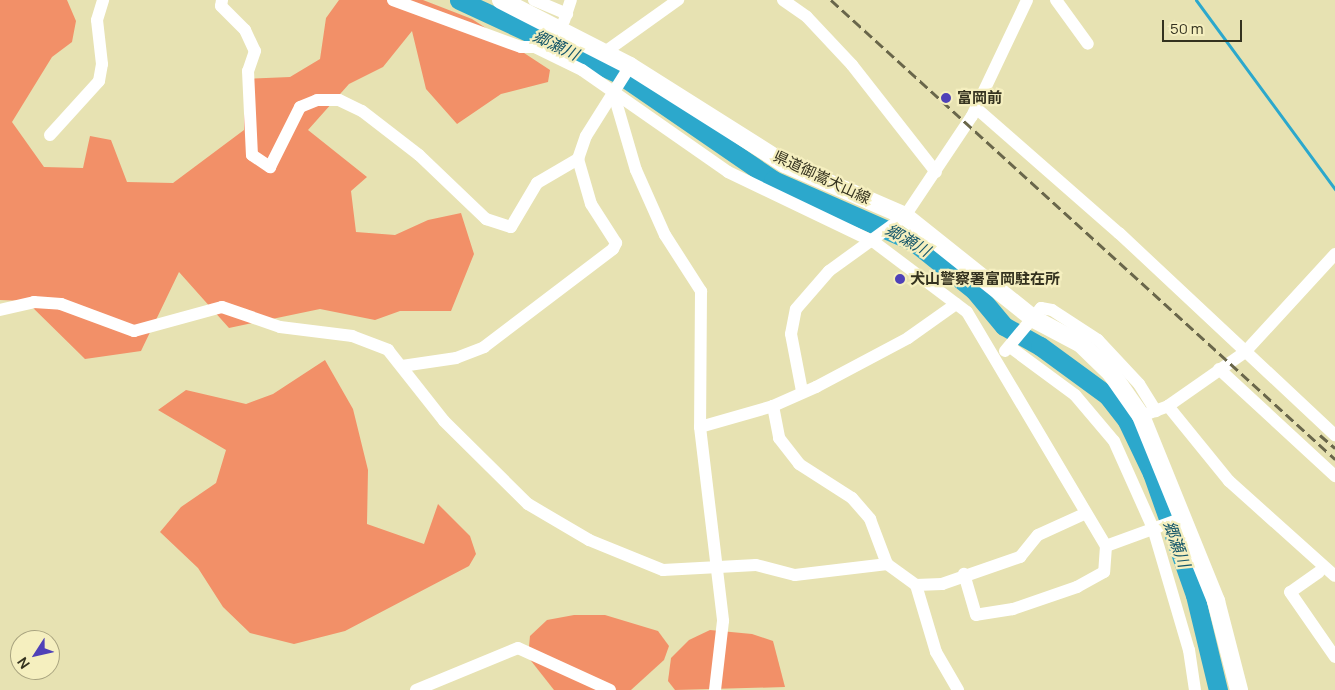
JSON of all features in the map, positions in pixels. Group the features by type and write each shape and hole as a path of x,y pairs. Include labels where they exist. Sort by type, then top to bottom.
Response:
{"main road":[{"name":"県道御嵩犬山線","path":"501,0 564,20 628,68 785,164 905,216 1034,319 1081,344 1155,411 1183,518 1216,601 1239,690"}],"street":[{"path":"50,136 99,82 102,64 97,20 103,0"},
{"path":"222,0 221,6 253,40 255,51 248,71 248,127 252,156 270,168 300,106 317,100 339,100 362,111 419,155 486,219 512,227 537,183 578,159"},
{"path":"394,0 521,47 535,47 582,70 614,95 669,128 728,172 874,242 968,312 1084,514 1106,546 1104,572 1077,587 1013,609 976,615 964,574"},
{"path":"534,0 564,20 572,0"},
{"path":"605,52 678,0"},
{"path":"783,0 807,17 852,65 936,172"},
{"path":"802,391 791,334 796,309 829,271 874,242 905,216 936,172 976,108 1027,0"},
{"path":"1056,0 1088,44"},
{"path":"402,366 456,358 484,347 613,249 616,243 594,210 578,159 586,136 614,95 628,68"},
{"path":"614,95 636,170 665,235 701,291 700,427 724,621 715,690"},
{"path":"976,108 1119,233 1335,435"},
{"path":"1335,254 1245,352 1155,411 1229,481 1335,576"},
{"path":"0,310 34,302 61,304 134,331 155,328 196,311 229,308 280,327 376,344 402,366 444,422 528,504 550,518 663,570 756,566 795,575 886,564"},
{"path":"700,427 773,406 870,360 956,304"},
{"path":"996,359 1014,344 1034,319"},
{"path":"1014,344 1096,414 1114,440 1153,528 1189,650 1195,690"},
{"path":"1220,369 1335,476"},
{"path":"773,406 780,438 799,464 852,498 870,519 886,564 916,585 942,584 964,574 1020,557 1038,535 1084,514"},
{"path":"1106,546 1183,518"},
{"path":"1319,572 1290,592 1335,657"},
{"path":"916,585 936,652 958,690"},
{"path":"416,690 518,648 610,690"}],"shaded area":[{"path":"0,0 67,0 76,21 72,42 52,57 12,122 44,167 83,168 90,136 111,140 127,182 173,183 244,130 244,79 290,77 320,59 326,18 339,0 423,0 472,19 550,70 548,82 501,94 457,124 426,89 412,31 383,67 349,84 308,130 367,177 351,191 356,232 395,235 428,220 461,213 474,254 451,311 400,311 375,320 320,309 229,328 179,272 141,351 85,359 26,301 0,300"},
{"path":"325,360 353,409 368,470 367,524 424,544 438,504 470,536 476,554 469,566 345,631 294,644 250,633 223,607 198,568 160,532 181,507 216,483 226,450 158,410 186,390 246,404 273,394"},
{"path":"574,615 605,615 658,631 669,646 664,660 631,690 554,690 528,657 530,636 547,620"},
{"path":"710,630 752,634 773,641 785,687 675,690 668,681 671,658 689,640"}],"waterway":[{"name":"郷瀬川","path":"459,0 619,74 773,180 914,242 974,290 1004,326 1040,346 1107,395 1127,421 1152,473 1195,595 1218,690"},
{"path":"1196,0 1335,189"}],"railway":[{"path":"831,0 1335,459"},
{"path":"1320,435 1335,448"}],"place":[{"name":"富岡前","path":"946,98"},
{"name":"犬山警察署富岡駐在所","path":"900,279"}]}
